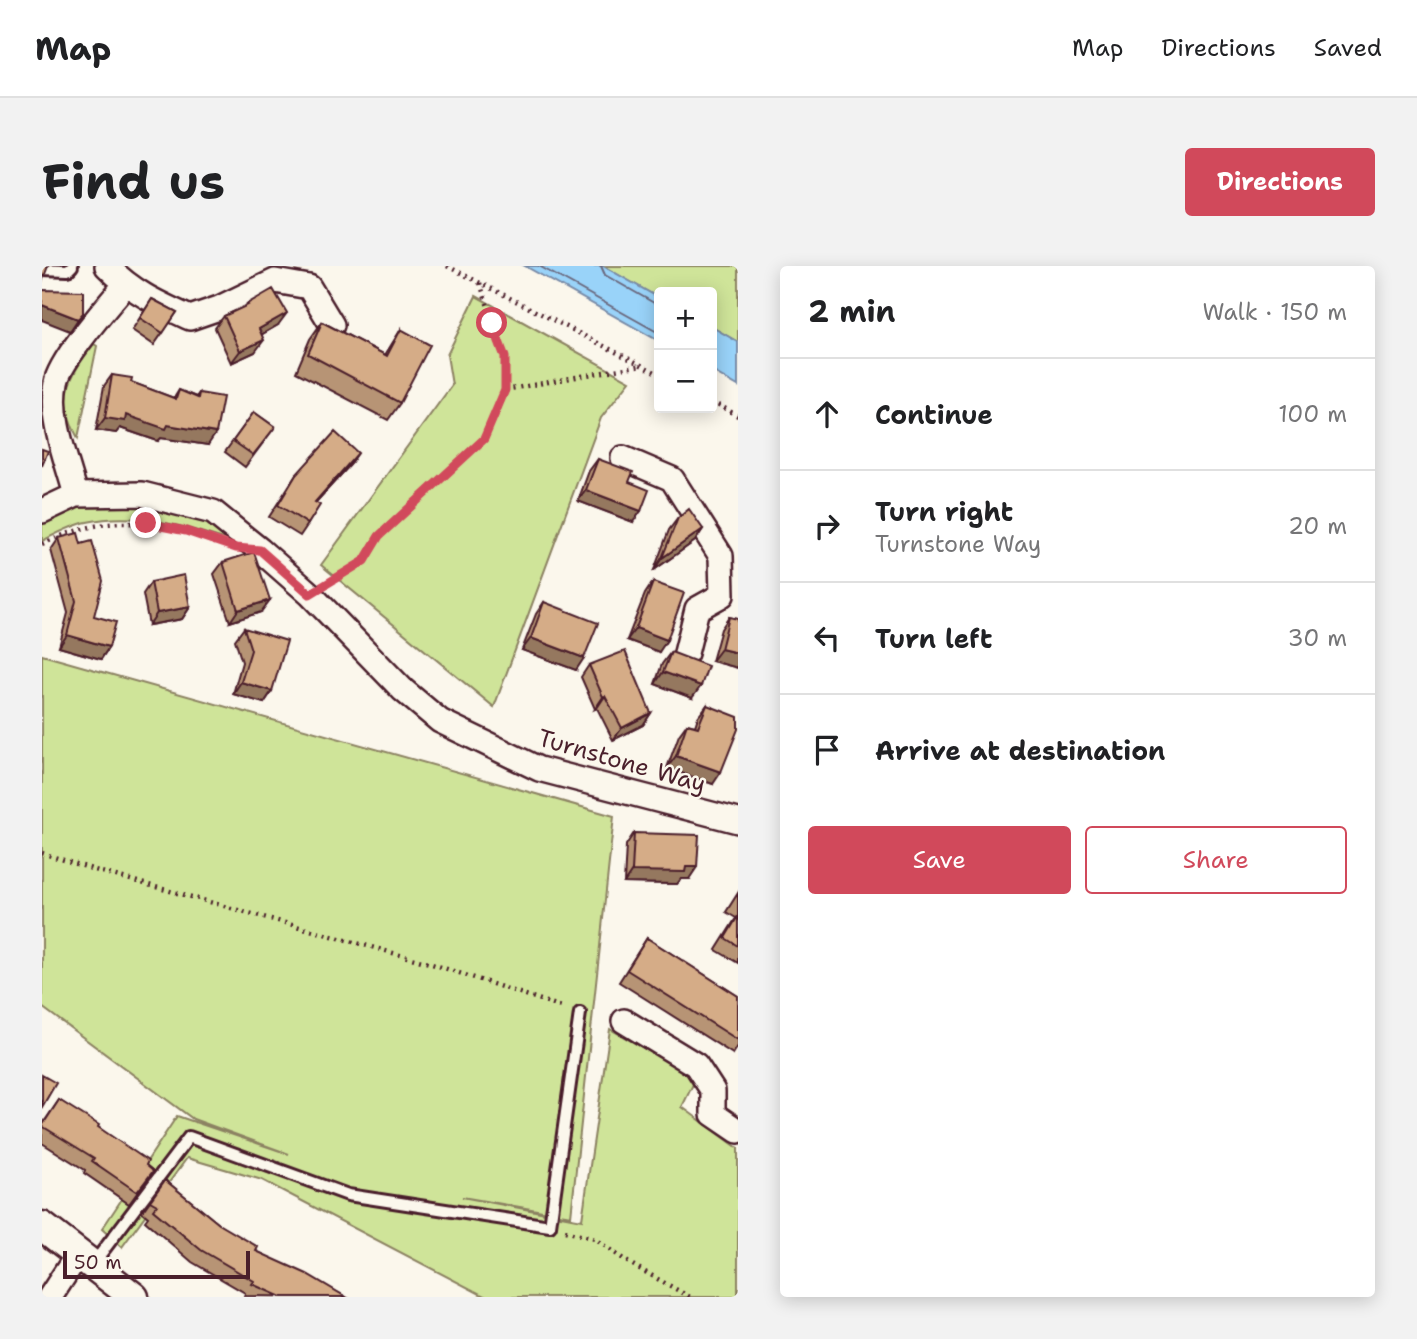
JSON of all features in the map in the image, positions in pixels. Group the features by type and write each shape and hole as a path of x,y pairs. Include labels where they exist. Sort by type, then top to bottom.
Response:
{"street":[{"path":"107,266 125,285 156,303 190,317 219,307 275,281 309,287 332,326"},
{"path":"76,495 54,408 56,380 79,343 125,285"},
{"path":"623,458 673,479 721,556 730,598 697,609 686,653"},
{"name":"Turnstone Way","path":"42,511 76,495 142,494 213,512 310,594 403,690 440,721 539,769 737,817"},
{"path":"624,1021 696,1065 713,1091 713,1114 738,1131"},
{"path":"42,1226 134,1297"},
{"path":"50,1297 85,1260"}],"lane":[{"path":"42,269 68,270 72,266"},
{"path":"85,1260 189,1137 348,1195 551,1226 580,1013"}],"path":[{"path":"447,266 654,371"},
{"path":"310,594 364,561 379,536 484,439 505,390 505,357 480,282"},
{"path":"505,390 642,365"},
{"path":"717,404 738,416"},
{"path":"42,544 88,526 119,522 146,523 186,531"},
{"path":"42,853 429,963 580,1013"},
{"path":"551,1226 595,1239 629,1263 690,1297"}],"green space":[{"path":"603,266 738,266 738,342 717,330 717,287 654,287 654,295"},
{"path":"476,296 630,381 601,418 494,707 321,565 452,385 447,355"},
{"path":"94,344 97,346 78,438 68,411 68,388 78,366"},
{"path":"132,501 195,516 236,543 163,522 125,518 81,523 42,541 42,517 81,503"},
{"path":"42,655 614,816 571,1216 462,1197 582,1220 610,1029 696,1078 682,1107 738,1148 738,1297 486,1297 262,1180 187,1158 122,1247 102,1229 177,1116 289,1154 193,1119 42,1007"}],"water":[{"path":"525,266 603,266 654,295 654,338"},
{"path":"717,330 738,342 738,386 717,374"}],"building":[{"path":"42,266 48,266 42,282"},
{"path":"273,289 287,313 259,329 264,340 240,351 224,316"},
{"path":"42,290 83,291 83,313 78,319 42,305"},
{"path":"152,299 177,312 163,333 140,318"},
{"path":"322,322 387,356 401,329 430,345 400,403 308,354"},
{"path":"112,375 132,378 131,382 176,399 179,390 198,398 199,393 223,397 216,433 168,425 166,429 126,415 125,421 105,418"},
{"path":"254,412 275,427 253,455 233,441"},
{"path":"335,432 358,453 315,502 320,505 308,524 278,505 296,475"},
{"path":"42,449 48,451 42,466"},
{"path":"598,459 633,472 629,482 649,490 641,511 586,490"},
{"path":"689,509 703,529 662,558 678,518"},
{"path":"78,533 81,544 92,541 103,581 94,616 116,622 109,647 67,635 76,601 59,538"},
{"path":"254,552 270,600 238,610 223,562"},
{"path":"184,575 190,607 157,613 151,582"},
{"path":"653,582 684,593 667,640 636,628"},
{"path":"544,602 598,623 584,658 531,638"},
{"path":"729,617 738,619 738,653 721,649"},
{"path":"244,628 287,641 272,691 241,682 251,650"},
{"path":"625,651 651,713 622,728 605,696 603,697 589,665"},
{"path":"671,652 708,666 701,686 663,672"},
{"path":"707,705 738,717 738,729 721,772 676,756 687,724 698,727"},
{"path":"634,833 699,835 697,867 686,867 685,872 632,871"},
{"path":"738,916 738,946 725,938"},
{"path":"647,938 738,996 738,1040 627,970"},
{"path":"42,1075 56,1083 42,1107"},
{"path":"59,1100 148,1161 146,1165 153,1171 137,1192 92,1161 94,1158 42,1126"},
{"path":"165,1180 219,1224 258,1247 256,1251 307,1274 346,1297 281,1297 252,1284 254,1281 201,1250 153,1210 157,1205 150,1201"}],"route":[{"path":"146,523 186,531 236,548 260,550 310,594 364,561 379,536 484,439 505,390 505,357 492,323"}]}
